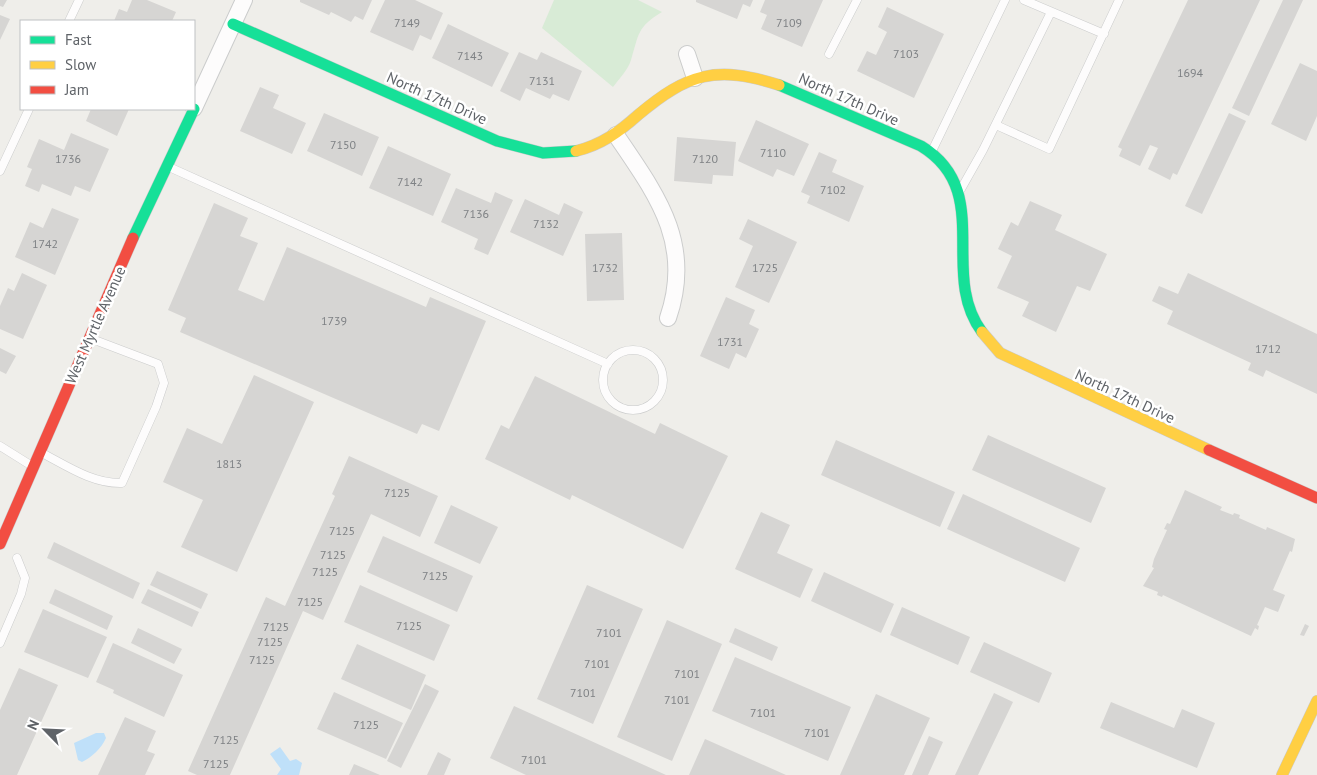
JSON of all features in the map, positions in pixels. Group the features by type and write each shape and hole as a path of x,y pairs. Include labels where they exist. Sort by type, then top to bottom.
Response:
{"street":[{"name":"West Myrtle Avenue","path":"195,107 244,0"},
{"name":"North 17th Drive","path":"233,24 482,134 514,146 543,153 571,153 597,146 616,135 672,89 695,78 728,74 778,84 931,153 948,170 960,191 964,210 964,278 966,300 973,319 983,337 1000,353 1150,424 1317,498"},
{"path":"687,54 695,78"},
{"name":"West Myrtle Avenue","path":"0,544 90,338 194,110"},
{"path":"616,135 654,194 666,218 675,244 678,269 676,293 668,318"},
{"path":"1282,775 1317,701"}],"lane":[{"path":"69,20 79,0"},
{"path":"829,54 857,0"},
{"path":"931,153 1005,0"},
{"path":"1024,0 1104,34"},
{"path":"996,125 1049,149 1119,0"},
{"path":"960,191 996,125 1051,12"},
{"path":"0,171 29,110"},
{"path":"167,166 608,364"},
{"path":"40,452 91,478 108,484 122,483 156,407 164,383 158,364 90,338"},
{"path":"627,350 639,351 650,355 658,364 663,374 663,386 658,398 650,406 639,410 627,410 616,406 608,398 603,386 603,374 608,364 616,355 627,350"},
{"path":"0,446 33,467"},
{"path":"0,643 21,594 25,578 18,558"}],"green space":[{"path":"554,0 638,0 662,12 643,27 630,64 613,87 542,28"}],"water":[{"path":"96,733 104,733 106,738 102,746 86,760 82,762 78,760 74,743"},
{"path":"280,747 290,761 296,759 302,763 299,775 277,775 281,769 270,754"}],"building":[{"path":"0,0 7,0 3,7 0,6"},
{"path":"132,0 147,0 176,12 172,20 114,20 119,9 127,12"},
{"path":"300,0 372,0 363,20 355,16 351,22 331,12 329,15 300,2"},
{"path":"385,0 415,0 443,13 431,40 420,35 413,51 370,32"},
{"path":"696,0 753,0 750,7 743,4 737,19 696,2"},
{"path":"765,0 823,0 802,47 761,29 767,15 760,12"},
{"path":"1188,0 1260,0 1177,175 1173,173 1170,180 1148,169 1158,148 1150,145 1140,166 1119,156 1122,149 1118,147"},
{"path":"1283,0 1303,0 1249,116 1232,108"},
{"path":"887,7 944,34 914,98 857,71 867,51 876,55 887,32 878,27"},
{"path":"0,15 10,19 0,40"},
{"path":"448,24 509,53 492,87 432,58"},
{"path":"519,52 537,60 541,52 582,71 569,101 553,94 550,99 526,88 520,101 500,91"},
{"path":"1300,63 1317,71 1317,116 1306,141 1271,124"},
{"path":"260,87 279,95 273,108 306,123 292,154 240,131"},
{"path":"91,110 129,110 117,136 86,121"},
{"path":"324,113 379,137 362,176 307,151"},
{"path":"1229,113 1246,121 1202,214 1185,206"},
{"path":"756,120 809,144 794,176 777,169 773,177 738,161"},
{"path":"71,133 109,149 90,192 75,186 71,196 42,184 39,192 25,186 32,169 27,167 39,139 64,150"},
{"path":"677,137 736,142 733,176 713,175 712,184 674,181"},
{"path":"388,146 451,174 433,216 369,188"},
{"path":"819,152 837,160 832,172 864,186 849,222 807,203 810,196 801,192"},
{"path":"456,188 491,203 495,192 513,200 488,255 474,249 478,239 441,222"},
{"path":"525,199 559,215 564,203 583,212 563,256 510,232"},
{"path":"1030,201 1062,215 1055,230 1107,254 1090,291 1077,286 1056,332 1022,316 1029,302 997,288 1012,256 998,249 1011,222 1018,226"},
{"path":"214,203 248,218 240,236 258,243 238,290 264,301 287,247 426,307 430,297 486,321 439,431 422,424 417,434 180,332 186,318 168,310"},
{"path":"52,208 79,219 55,275 15,257 30,222 43,228"},
{"path":"748,219 797,242 769,303 735,287 753,246 739,239"},
{"path":"622,233 624,300 587,301 585,234"},
{"path":"22,273 47,285 23,339 0,329 0,306 8,288 14,291"},
{"path":"1188,273 1317,334 1317,394 1266,370 1263,377 1248,370 1251,363 1167,324 1173,311 1152,301 1159,286 1178,294"},
{"path":"726,297 755,310 749,324 759,329 746,358 736,353 729,369 700,356"},
{"path":"0,348 16,356 6,374 0,371"},
{"path":"254,375 314,402 237,572 181,547 203,500 163,482 187,428 222,444"},
{"path":"535,376 655,434 660,423 728,456 683,549 572,495 570,500 485,459 501,425 509,429"},
{"path":"988,435 1106,488 1091,523 972,470"},
{"path":"836,440 955,492 940,527 821,475"},
{"path":"349,456 438,496 420,537 371,514 323,620 303,611 230,775 197,775 188,771 266,597 285,606 335,496 332,494"},
{"path":"1185,490 1222,507 1220,510 1233,515 1234,513 1240,515 1239,518 1266,530 1267,527 1295,539 1292,552 1290,551 1273,590 1285,595 1278,612 1265,607 1257,625 1259,626 1258,630 1255,628 1251,636 1163,595 1162,597 1157,595 1158,592 1143,586 1154,568 1152,567 1154,559 1167,530 1164,529 1167,523 1170,524"},
{"path":"963,494 1080,548 1065,582 947,529"},
{"path":"451,505 498,527 480,564 434,543"},
{"path":"761,512 790,525 777,553 813,569 800,598 735,569"},
{"path":"383,536 473,576 457,612 367,572"},
{"path":"54,542 140,583 133,599 47,558"},
{"path":"157,571 208,594 201,609 150,585"},
{"path":"824,572 894,604 881,633 811,601"},
{"path":"360,585 450,625 434,661 344,622"},
{"path":"587,585 643,609 593,724 537,699"},
{"path":"55,589 113,616 107,630 49,603"},
{"path":"148,589 199,612 192,627 141,603"},
{"path":"902,607 970,637 958,665 890,635"},
{"path":"43,609 107,637 88,678 24,652"},
{"path":"667,620 722,644 672,761 617,737"},
{"path":"1305,624 1309,626 1304,636 1300,635"},
{"path":"138,628 182,649 174,664 131,643"},
{"path":"735,628 778,647 772,661 729,642"},
{"path":"984,642 1052,673 1039,703 970,672"},
{"path":"113,643 183,675 164,717 113,693 114,690 96,682"},
{"path":"357,644 426,675 411,710 341,679"},
{"path":"735,657 851,707 828,761 712,711"},
{"path":"19,668 58,685 17,775 0,775 0,710"},
{"path":"425,684 439,691 401,768 387,761"},
{"path":"334,692 403,723 386,759 317,729"},
{"path":"994,693 1013,702 978,775 955,775"},
{"path":"876,694 930,718 904,775 840,775"},
{"path":"1111,702 1174,728 1182,709 1215,723 1197,768 1100,728"},
{"path":"514,706 666,775 526,775 490,758"},
{"path":"125,717 156,731 147,751 155,754 145,775 98,775"},
{"path":"929,736 943,742 928,775 912,775"},
{"path":"705,739 786,775 689,775"},
{"path":"438,752 451,759 444,775 427,775"},
{"path":"354,764 380,775 349,775"}],"traffic: fast":[{"path":"233,24 497,141 543,153 576,151"},
{"path":"779,85 921,146 943,164 956,186 961,209 964,284 970,309 982,332"},
{"path":"133,238 194,110"}],"traffic: slow":[{"path":"576,151 594,145 609,137 656,101 688,82 704,77 737,75 779,85"},
{"path":"982,332 1000,353 1209,450"},
{"path":"1282,775 1317,701"}],"traffic: jam":[{"path":"0,544 133,238"},
{"path":"1209,450 1317,498"}]}
